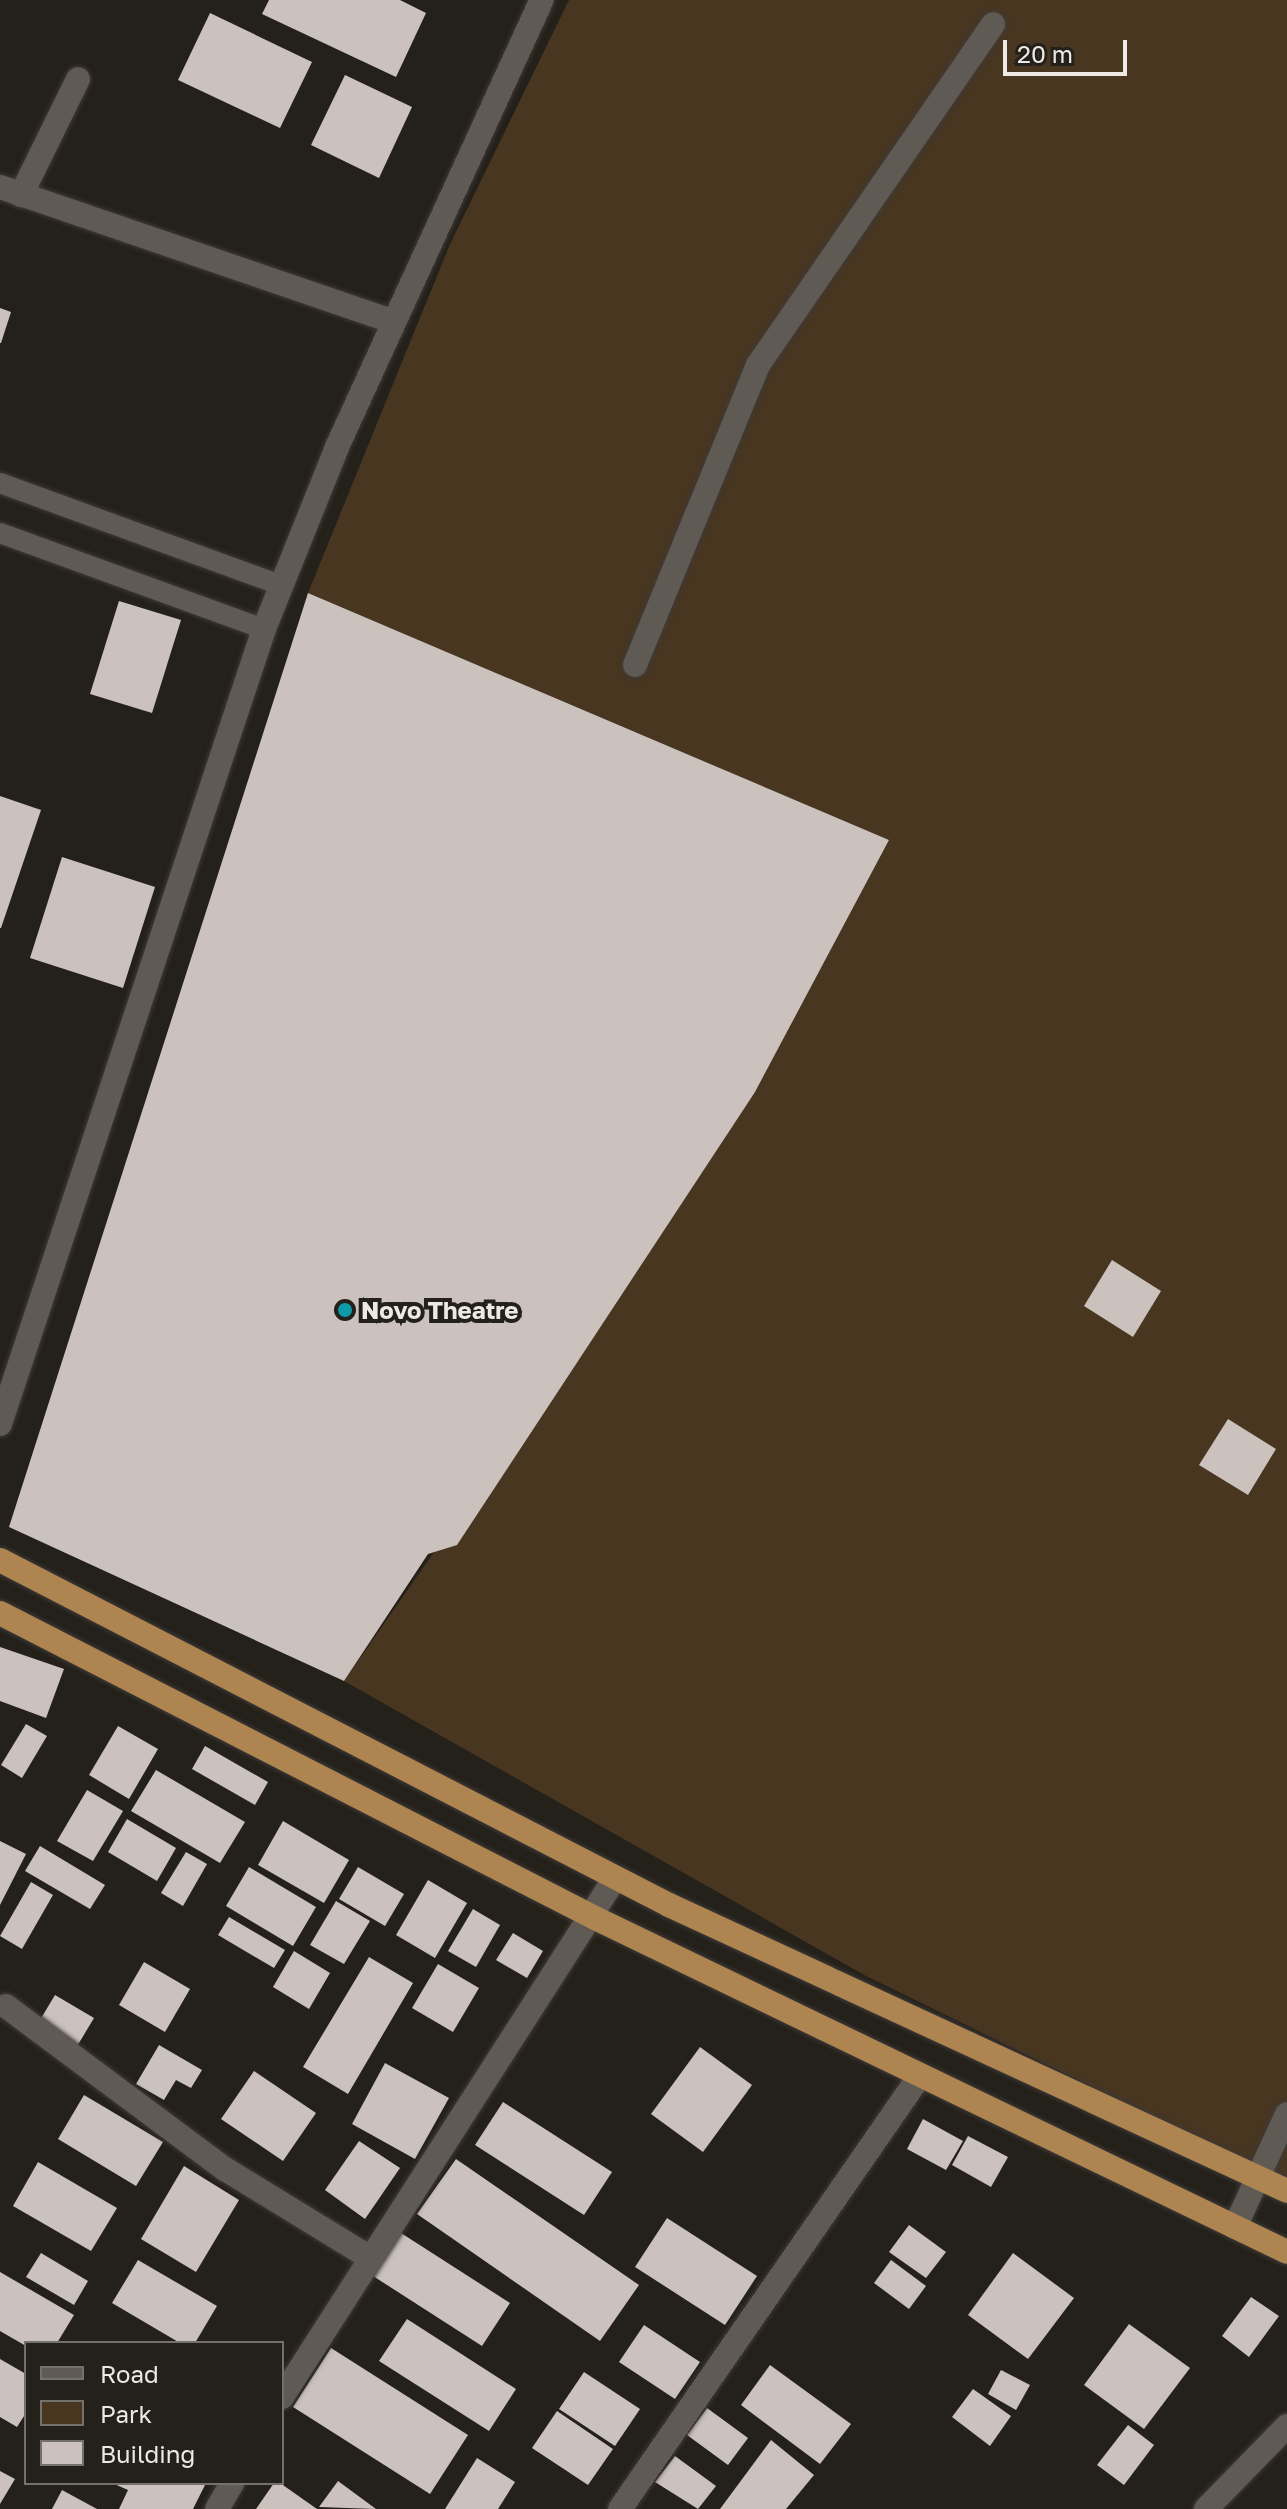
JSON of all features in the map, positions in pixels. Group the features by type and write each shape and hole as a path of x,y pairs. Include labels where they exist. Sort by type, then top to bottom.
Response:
{"highway":[{"path":"0,1560 615,1878 1287,2191"},
{"path":"0,1613 595,1918 1287,2252"}],"street":[{"path":"0,1424 264,629 394,322 542,0"},
{"path":"635,665 758,365 993,24"},
{"path":"78,79 10,191 394,322"},
{"path":"284,2394 595,1918 615,1878"},
{"path":"6,2006 225,2169 370,2258"},
{"path":"620,2509 919,2077"},
{"path":"1235,2227 1287,2114"},
{"path":"1206,2509 1287,2426"},
{"path":"217,2509 231,2485"}],"lane":[{"path":"0,483 283,586"},
{"path":"0,533 264,629"}],"green space":[{"path":"569,0 1287,0 1287,2182 866,1976 344,1681 755,1092 889,840 308,593 450,244"}],"building":[{"path":"269,0 400,0 426,13 396,77 262,14"},
{"path":"210,13 312,62 280,128 178,80"},
{"path":"345,75 412,107 379,178 311,145"},
{"path":"0,308 11,312 1,343 0,343"},
{"name":"Novo Theatre","path":"308,593 889,840 755,1092 457,1545 428,1554 344,1681 9,1527"},
{"path":"119,601 181,620 152,713 90,694"},
{"path":"0,796 41,810 1,928 0,928"},
{"path":"62,857 155,887 123,988 30,958"},
{"path":"1112,1260 1161,1291 1133,1337 1084,1306"},
{"path":"1228,1419 1276,1449 1248,1495 1199,1465"},
{"path":"0,1647 64,1669 46,1718 0,1701"},
{"path":"26,1724 47,1736 22,1778 1,1765"},
{"path":"118,1726 158,1749 129,1799 89,1775"},
{"path":"205,1746 268,1782 255,1805 192,1769"},
{"path":"156,1770 245,1822 220,1863 131,1811"},
{"path":"87,1790 123,1811 93,1861 57,1841"},
{"path":"127,1819 176,1848 157,1881 108,1852"},
{"path":"283,1821 349,1860 324,1903 258,1865"},
{"path":"0,1841 26,1854 0,1905"},
{"path":"40,1846 105,1885 90,1909 25,1871"},
{"path":"186,1852 207,1864 183,1906 161,1893"},
{"path":"249,1867 316,1907 293,1946 226,1906"},
{"path":"358,1867 404,1894 385,1926 339,1899"},
{"path":"428,1880 467,1903 435,1958 396,1935"},
{"path":"31,1882 53,1895 22,1949 0,1936"},
{"path":"336,1901 370,1921 344,1964 310,1945"},
{"path":"473,1909 500,1925 476,1967 448,1951"},
{"path":"229,1917 285,1950 274,1968 218,1935"},
{"path":"513,1933 543,1951 527,1978 496,1960"},
{"path":"294,1951 330,1973 309,2009 273,1987"},
{"path":"369,1957 413,1983 348,2094 303,2067"},
{"path":"144,1962 190,1989 165,2032 119,2005"},
{"path":"438,1964 479,1988 453,2032 412,2008"},
{"path":"55,1995 94,2018 73,2053 34,2030"},
{"path":"159,2045 202,2070 191,2088 176,2080 164,2100 136,2084"},
{"path":"700,2047 752,2085 703,2152 651,2114"},
{"path":"385,2063 449,2098 415,2159 352,2124"},
{"path":"254,2071 316,2113 283,2161 221,2119"},
{"path":"84,2095 163,2142 136,2186 58,2139"},
{"path":"503,2102 612,2172 584,2215 475,2145"},
{"path":"923,2119 963,2141 946,2170 907,2149"},
{"path":"968,2136 1008,2157 991,2187 952,2165"},
{"path":"359,2141 400,2168 365,2219 325,2190"},
{"path":"456,2159 639,2285 600,2341 417,2214"},
{"path":"38,2162 117,2208 91,2251 13,2206"},
{"path":"184,2166 239,2200 196,2272 141,2239"},
{"path":"667,2218 757,2276 725,2325 635,2267"},
{"path":"909,2225 946,2252 926,2278 889,2252"},
{"path":"401,2233 510,2303 482,2346 373,2276"},
{"path":"41,2253 88,2281 74,2305 26,2277"},
{"path":"1013,2253 1074,2298 1028,2359 968,2315"},
{"path":"138,2260 217,2306 196,2341 177,2341 112,2303"},
{"path":"891,2260 926,2286 909,2309 874,2283"},
{"path":"0,2272 74,2315 58,2341 24,2341 24,2345 0,2331"},
{"path":"1251,2297 1279,2316 1249,2357 1222,2336"},
{"path":"407,2319 516,2389 489,2431 379,2361"},
{"path":"1129,2324 1190,2368 1144,2429 1084,2385"},
{"path":"644,2325 700,2362 675,2399 619,2362"},
{"path":"331,2348 468,2435 430,2494 293,2407"},
{"path":"0,2359 24,2373 24,2416 17,2427 0,2417"},
{"path":"770,2365 851,2424 820,2464 741,2405"},
{"path":"1001,2370 1030,2385 1016,2410 988,2394"},
{"path":"584,2372 640,2409 615,2446 559,2409"},
{"path":"973,2389 1011,2416 990,2446 952,2417"},
{"path":"707,2408 748,2438 728,2465 687,2435"},
{"path":"557,2411 613,2449 588,2485 532,2448"},
{"path":"1128,2425 1154,2445 1124,2485 1097,2465"},
{"path":"771,2440 814,2475 786,2509 720,2509"},
{"path":"675,2456 716,2486 698,2509 655,2482"},
{"path":"477,2458 515,2482 498,2509 445,2509"},
{"path":"0,2471 15,2479 0,2504"},
{"path":"338,2481 376,2509 319,2507"},
{"path":"117,2485 205,2485 193,2509 119,2509 128,2490"},
{"path":"273,2485 283,2485 317,2509 256,2509"},
{"path":"62,2490 97,2509 52,2509"}],"place":[{"name":"Novo Theatre","path":"345,1310"}]}
